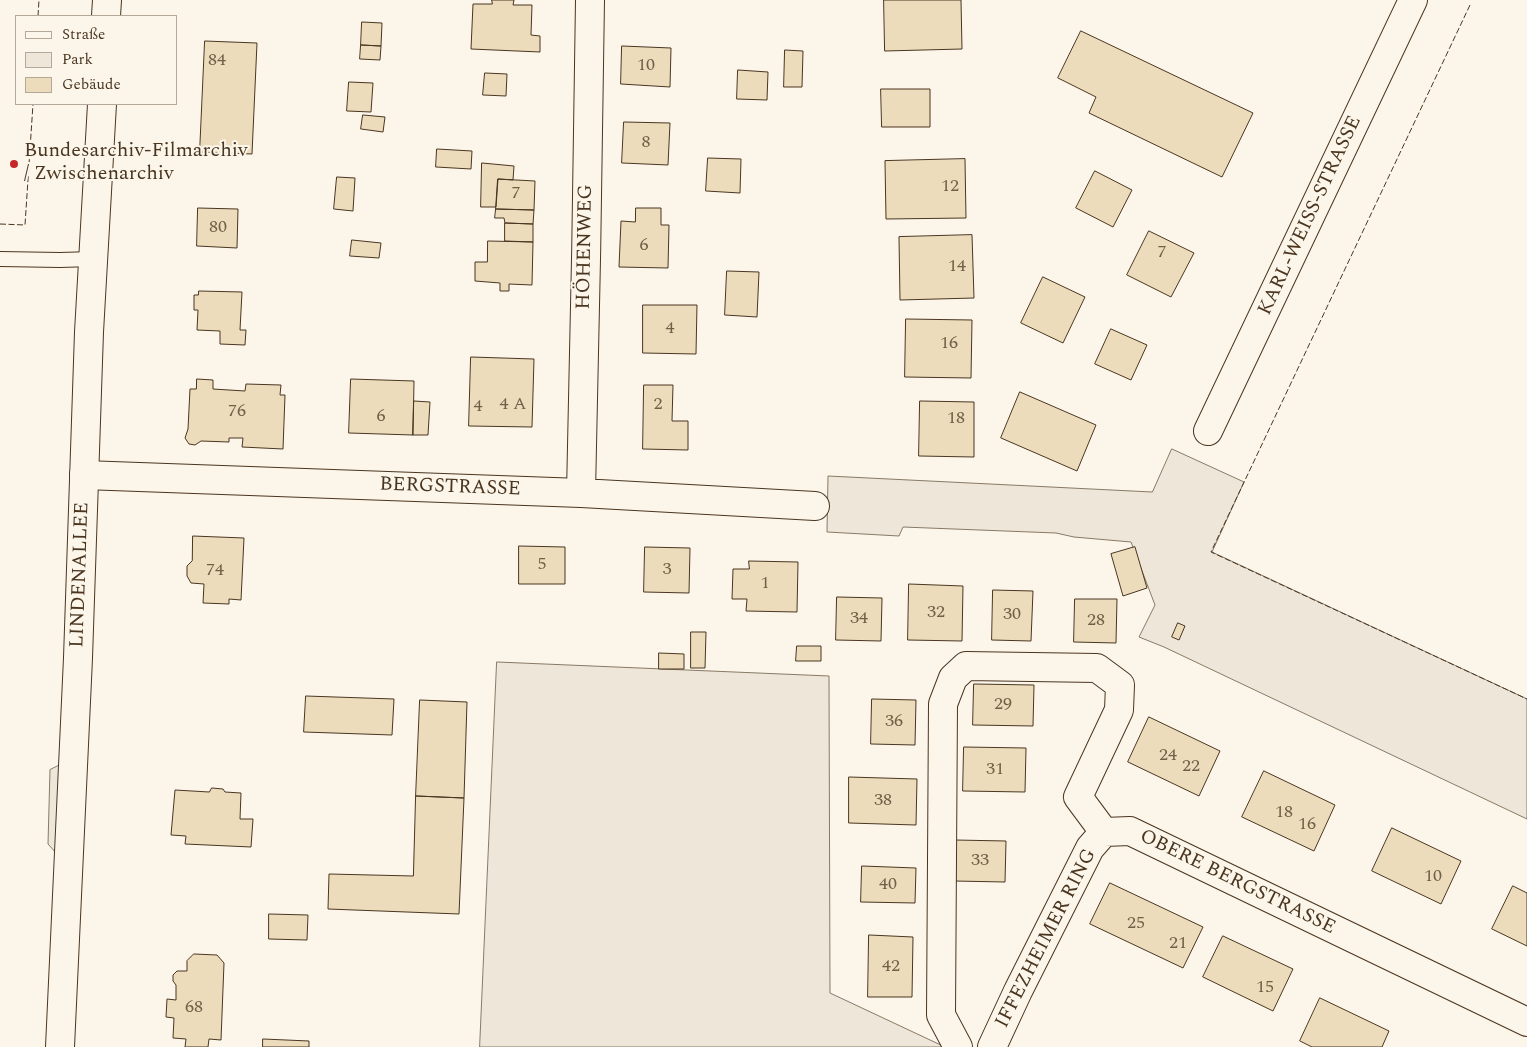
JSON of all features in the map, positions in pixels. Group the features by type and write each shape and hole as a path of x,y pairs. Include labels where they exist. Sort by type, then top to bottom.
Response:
{"street":[{"path":"106,15 107,0"},
{"name":"HÖHENWEG","path":"581,493 590,0"},
{"name":"KARL-WEISS-STRASSE","path":"1208,431 1413,0"},
{"name":"LINDENALLEE","path":"60,1047 93,258 102,105"},
{"name":"BERGSTRASSE","path":"84,475 581,493 815,506"},
{"path":"958,1047 941,1016 943,704 953,678 966,666 1096,668 1120,685 1120,710 1078,797 1104,832"},
{"name":"OBERE BERGSTRASSE","path":"1104,832 1130,831 1527,1022"},
{"name":"IFFEZHEIMER RING","path":"992,1047 1090,848 1104,832"}],"lane":[{"path":"0,259 60,260 93,258"}],"green space":[{"path":"1172,449 1244,482 1212,552 1527,699 1527,819 1164,647 1139,637 1155,605 1131,542 1074,537 1056,533 903,527 899,536 827,532 828,476 1152,492"},
{"path":"497,662 829,676 830,993 945,1047 480,1047"}],"shaded area":[{"path":"60,765 56,853 48,844 50,770"}],"building":[{"path":"492,0 514,0 513,5 532,5 531,35 540,36 540,52 471,49 473,4 492,4"},
{"path":"884,0 961,0 962,49 885,51"},
{"path":"362,22 382,23 381,46 361,45"},
{"path":"1081,31 1253,113 1222,177 1089,113 1096,97 1058,78"},
{"path":"205,41 257,43 252,154 200,152"},
{"path":"361,45 381,46 380,60 360,59"},
{"path":"622,46 671,48 670,87 621,84"},
{"path":"785,50 803,51 802,87 784,87"},
{"path":"738,70 768,72 767,100 737,99"},
{"path":"485,73 507,74 506,96 483,95"},
{"path":"349,82 373,83 371,112 347,111"},
{"path":"881,89 930,89 930,127 882,127"},
{"path":"363,115 385,117 383,132 361,129"},
{"path":"624,122 670,123 668,165 622,163"},
{"path":"437,149 472,151 471,169 436,167"},
{"path":"708,158 741,159 740,193 706,191"},
{"path":"965,159 966,218 886,219 885,161"},
{"path":"482,163 514,166 513,180 498,179 496,207 481,207"},
{"path":"1095,171 1132,190 1113,227 1076,208"},
{"path":"337,177 355,178 353,211 334,209"},
{"path":"498,179 535,181 534,210 496,209"},
{"path":"198,208 238,209 237,248 197,246"},
{"path":"636,208 661,208 661,225 669,225 668,268 619,267 621,221 635,222"},
{"path":"496,209 534,210 533,224 505,223 504,218 495,218"},
{"path":"505,223 533,224 533,242 505,241"},
{"path":"1149,231 1194,253 1171,297 1127,275"},
{"path":"972,235 974,298 900,300 899,237"},
{"path":"352,240 381,243 379,258 350,256"},
{"path":"488,241 533,242 532,285 509,284 509,291 500,291 500,283 475,281 475,262 487,262"},
{"path":"727,271 759,272 757,317 725,315"},
{"path":"1043,277 1085,297 1063,343 1021,323"},
{"path":"199,291 242,292 240,330 246,330 245,345 220,344 220,331 197,330 198,310 194,310 194,295 198,295"},
{"path":"643,305 697,305 696,354 643,353"},
{"path":"906,319 972,320 971,378 905,377"},
{"path":"1111,329 1147,345 1131,380 1095,364"},
{"path":"471,357 534,359 532,427 469,426"},
{"path":"197,379 213,380 213,389 245,391 246,384 281,385 280,395 285,395 283,449 242,447 243,438 229,438 229,442 201,441 195,445 189,444 185,438 188,429 190,389 196,389"},
{"path":"351,379 414,381 413,435 349,433"},
{"path":"644,385 673,385 672,421 688,421 688,450 643,449"},
{"path":"1020,392 1096,425 1077,471 1001,438"},
{"path":"414,401 430,402 428,435 413,435"},
{"path":"920,401 974,402 974,457 919,456"},
{"path":"193,536 244,538 241,600 229,599 229,604 203,603 204,584 191,583 187,576 187,566 192,561"},
{"path":"519,546 565,547 565,584 519,584"},
{"path":"645,547 690,548 689,593 644,592"},
{"path":"1135,547 1147,588 1123,596 1111,554"},
{"path":"749,561 798,562 797,612 746,611 747,599 732,599 733,569 749,569"},
{"path":"909,584 963,586 962,641 908,640"},
{"path":"993,590 1033,591 1031,641 992,640"},
{"path":"837,597 882,598 881,641 836,640"},
{"path":"1075,599 1117,599 1116,643 1074,642"},
{"path":"1178,623 1185,626 1179,640 1172,637"},
{"path":"691,632 706,632 705,668 691,668"},
{"path":"797,646 821,646 821,661 796,661"},
{"path":"659,653 684,654 684,669 659,669"},
{"path":"974,684 1034,685 1033,726 973,725"},
{"path":"306,696 394,699 392,735 304,732"},
{"path":"872,699 916,700 915,745 871,744"},
{"path":"420,700 467,702 464,798 416,796"},
{"path":"1149,717 1220,751 1199,796 1128,762"},
{"path":"964,747 1026,748 1025,792 963,791"},
{"path":"1264,771 1335,805 1314,851 1242,817"},
{"path":"849,777 917,779 916,825 849,823"},
{"path":"212,788 223,789 225,792 241,793 240,819 253,819 251,847 185,844 186,836 171,835 175,790 209,792"},
{"path":"416,796 464,798 459,914 328,909 329,874 413,876"},
{"path":"1392,828 1461,861 1441,904 1372,871"},
{"path":"955,840 1006,841 1005,882 954,881"},
{"path":"862,866 916,868 915,903 861,902"},
{"path":"1110,883 1203,927 1183,968 1090,924"},
{"path":"1513,886 1527,893 1527,946 1492,929"},
{"path":"269,914 308,915 307,940 269,939"},
{"path":"869,935 913,937 912,997 868,997"},
{"path":"1223,936 1293,969 1273,1011 1203,977"},
{"path":"194,954 217,955 224,963 221,1040 209,1039 208,1047 185,1047 186,1039 173,1038 174,1018 166,1017 167,999 176,1000 176,985 173,981 173,975 177,971 187,971 187,961"},
{"path":"1320,998 1389,1031 1382,1047 1312,1047 1300,1041"},
{"path":"263,1039 309,1041 309,1047 263,1047"}],"fence":[{"path":"38,15 39,0"},
{"path":"1470,5 1211,552 1527,699"},
{"path":"0,224 25,225 33,105"}],"place":[{"name":"Bundesarchiv-Filmarchiv / Zwischenarchiv","path":"14,164"}]}
